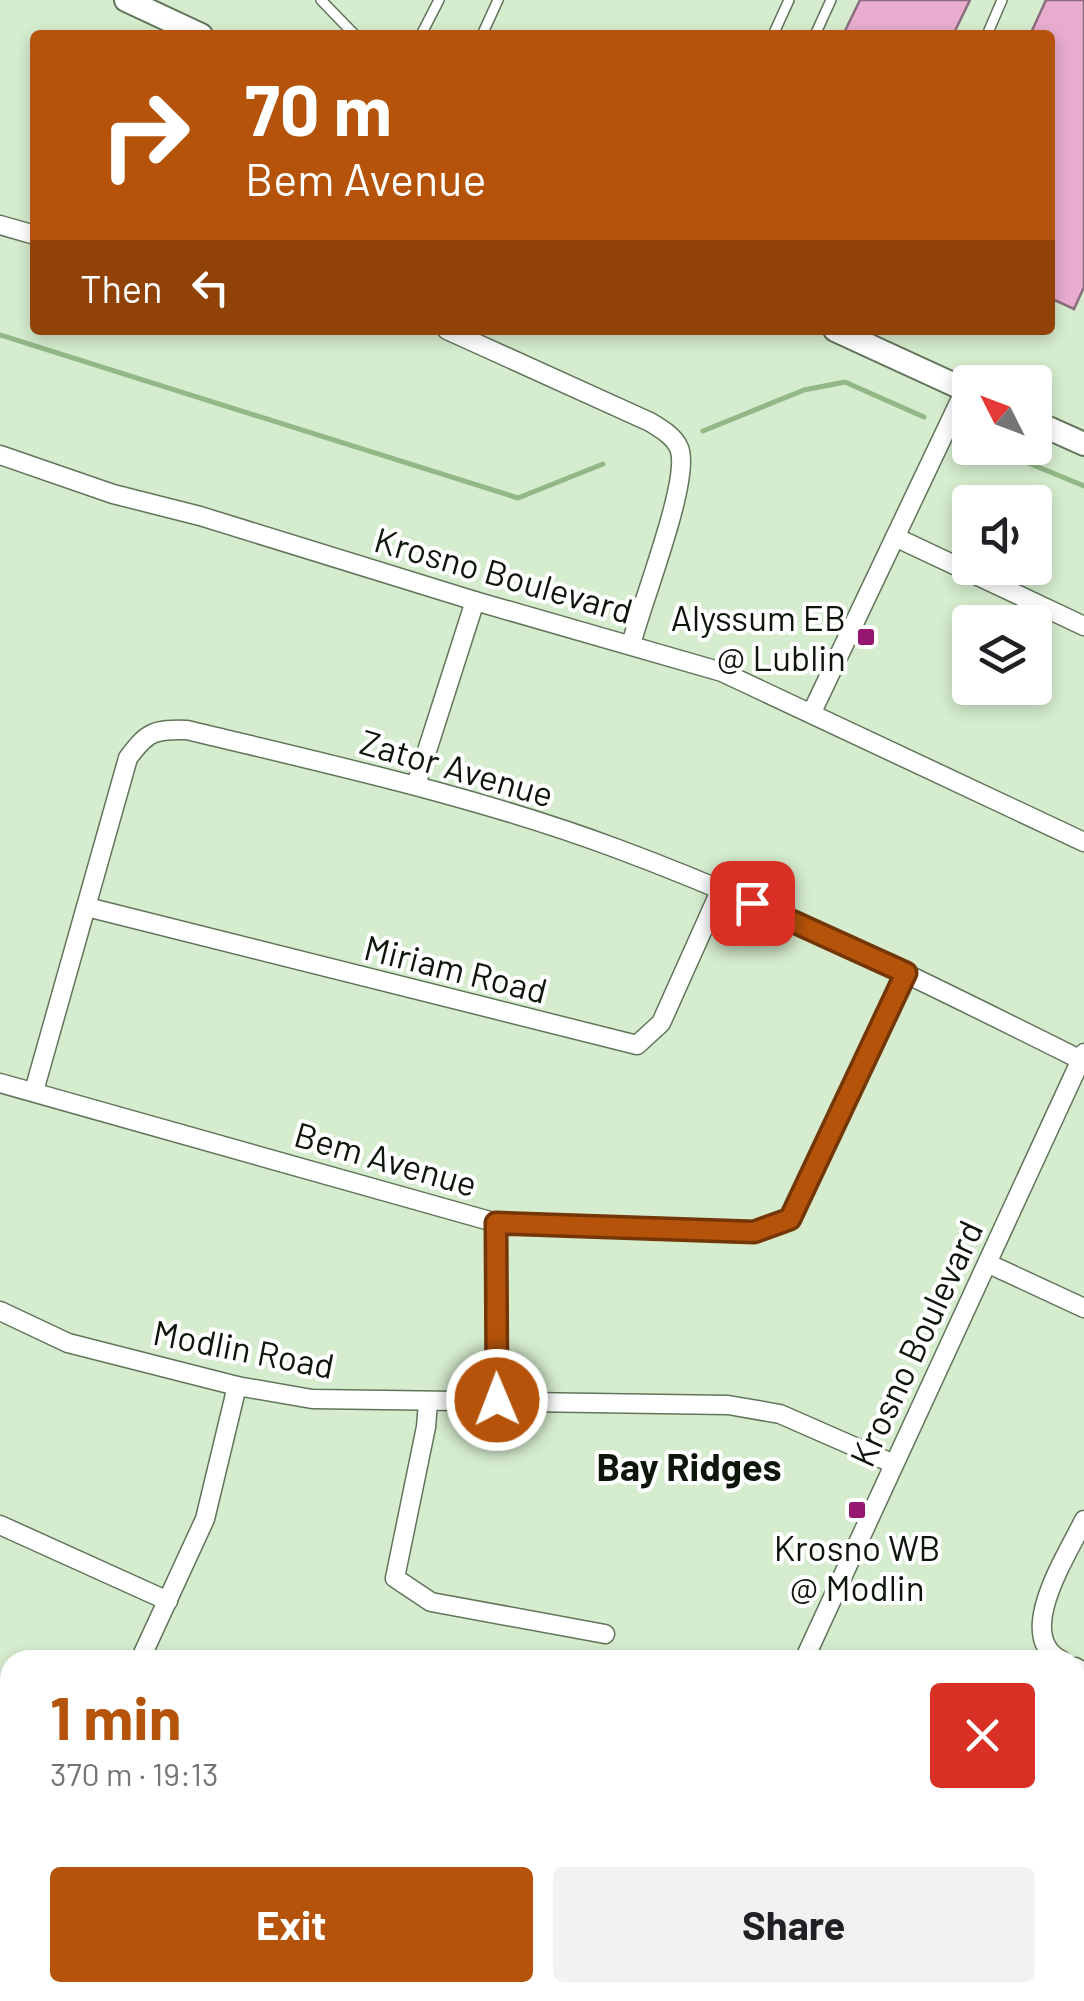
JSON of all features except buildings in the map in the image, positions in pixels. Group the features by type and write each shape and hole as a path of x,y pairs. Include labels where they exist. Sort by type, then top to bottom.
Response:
{"street":[{"path":"126,0 190,30"},
{"path":"0,225 30,234"},
{"path":"459,335 650,422 667,433 680,449 681,482 630,645"},
{"path":"853,335 952,384"},
{"path":"812,712 952,421"},
{"path":"1052,430 1084,444"},
{"name":"Krosno Boulevard","path":"1,459 722,672 1084,842"},
{"path":"894,537 1084,626"},
{"path":"416,785 476,601"},
{"name":"Zator Avenue","path":"34,1091 128,758 145,735 167,729 187,730 416,785 616,848 721,889 1082,1056"},
{"name":"Miriam Road","path":"87,907 638,1045 661,1023 721,889"},
{"name":"Bem Avenue","path":"0,1083 496,1223 754,1232 790,1219 906,973"},
{"name":"Krosno Boulevard","path":"809,1650 1082,1056"},
{"path":"496,1223 497,1400"},
{"path":"989,1264 1084,1308"},
{"name":"Modlin Road","path":"0,1311 68,1342 236,1386 312,1399 746,1408 780,1414 894,1464"},
{"path":"145,1650 205,1519 236,1386"},
{"path":"428,1403 395,1578 431,1602 605,1634"},
{"path":"1050,1650 1041,1638 1040,1614 1084,1520"},
{"path":"0,1526 168,1601"}],"lane":[{"path":"321,0 350,30"},
{"path":"423,30 438,0"},
{"path":"484,30 498,0"},
{"path":"775,30 789,0"},
{"path":"817,30 831,0"},
{"path":"989,30 1002,0"}],"waterway":[{"path":"0,335 518,498 603,464"},
{"path":"703,431 804,390 845,382 924,417"},
{"path":"1033,465 1084,486"}],"place":[{"name":"Alyssum EB @ Lublin","path":"866,637"},
{"name":"Krosno WB @ Modlin","path":"857,1510"}],"district":[{"name":"Bay Ridges","path":"689,1466"}],"route":[{"path":"497,1400 496,1223 754,1232 790,1219 906,973 752,903"}]}
